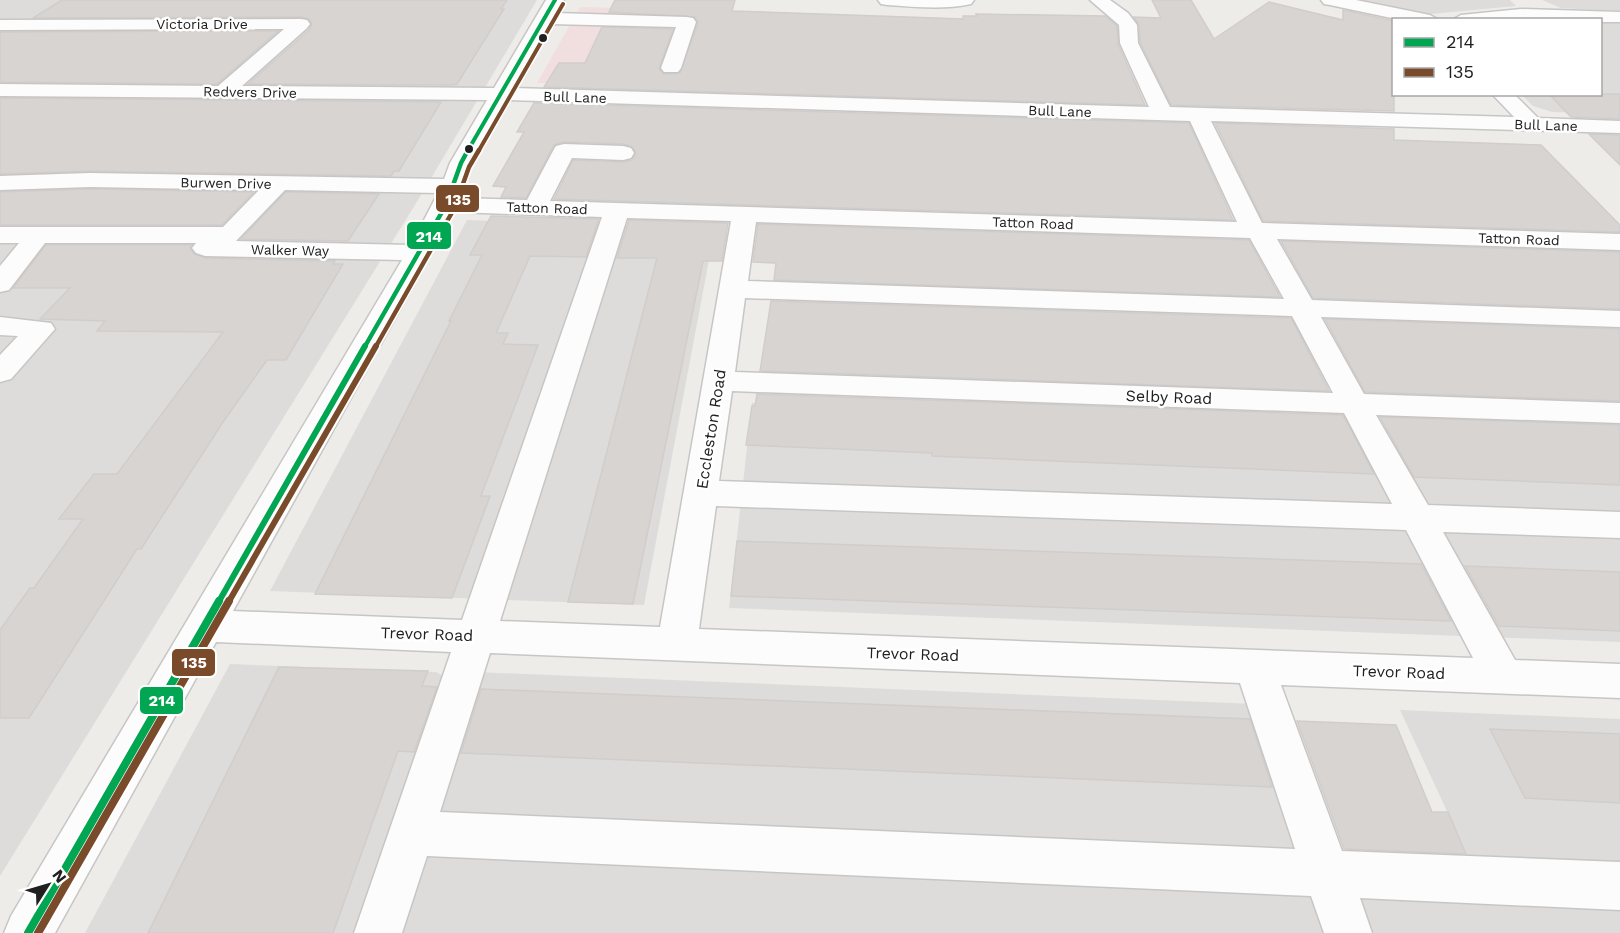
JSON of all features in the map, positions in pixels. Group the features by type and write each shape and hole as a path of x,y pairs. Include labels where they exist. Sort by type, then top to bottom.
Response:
{"street":[{"path":"887,0 918,3 964,0"},
{"path":"1099,0 1122,17 1128,25 1130,42 1162,115"},
{"path":"1330,0 1420,18"},
{"path":"1527,0 1547,14"},
{"path":"28,933 419,253 449,196 461,163 549,9 687,22 671,68"},
{"path":"1472,18 1488,15 1547,14 1620,17"},
{"name":"Victoria Drive","path":"0,26 301,24 223,92"},
{"name":"Redvers Drive","path":"0,90 501,94"},
{"name":"Bull Lane","path":"501,94 1620,127"},
{"path":"1504,96 1533,125"},
{"path":"1198,116 1256,231 1303,308 1503,676"},
{"path":"535,207 564,151 623,153"},
{"name":"Burwen Drive","path":"0,183 90,180 278,184 449,196"},
{"path":"0,235 230,235 278,184"},
{"name":"Tatton Road","path":"449,196 535,207 1620,242"},
{"path":"378,933 617,210"},
{"name":"Eccleston Road","path":"677,644 746,213"},
{"path":"0,284 39,234"},
{"name":"Walker Way","path":"160,247 419,253"},
{"path":"733,289 1620,319"},
{"path":"0,326 41,328 0,372"},
{"name":"Selby Road","path":"719,381 1620,413"},
{"path":"701,493 1620,525"},
{"name":"Trevor Road","path":"206,626 1620,681"},
{"path":"1255,667 1348,933"},
{"path":"411,833 1620,886"}],"shaded area":[{"path":"0,0 537,0 418,200 0,876"},
{"path":"1357,0 1510,0 1516,6 1431,14"},
{"path":"1542,0 1620,0 1620,11 1561,8"},
{"path":"580,7 728,10 700,87 537,83"},
{"path":"1602,22 1620,23 1620,114 1552,112 1533,106 1523,96 1602,96"},
{"path":"467,220 715,228 644,605 270,591"},
{"path":"752,403 1620,436 1620,642 729,608"},
{"path":"230,664 436,672 449,679 364,933 85,933"},
{"path":"476,672 1255,704 1319,890 1484,891 1400,710 1620,719 1620,933 391,933"}],"building":[{"path":"62,0 507,0 501,9 504,9 457,84 451,85 248,84 309,30 312,24 309,19 301,17 33,18"},
{"path":"615,0 735,0 732,11 963,19 963,16 977,16 976,14 1105,16 1117,26 1118,44 1145,105 544,87 559,63 585,63 602,27 673,29 659,69 664,74 680,73 698,23 695,17 609,12"},
{"path":"1152,0 1191,0 1214,39 1269,2 1343,20 1343,10 1392,21 1394,111 1171,105 1140,42 1139,25 1134,17 1161,18"},
{"path":"278,31 217,84 0,82 0,32"},
{"path":"1620,94 1620,119 1571,117 1551,96"},
{"path":"0,98 441,102 399,171 394,171 391,176 90,171 0,174"},
{"path":"534,103 1189,123 1233,220 554,199 573,160 623,162 632,160 636,154 633,147 624,144 564,142 554,145 526,198 501,197 506,187 493,186 524,132 517,132"},
{"path":"1215,123 1394,129 1394,140 1541,145 1620,225 1620,232 1263,221"},
{"path":"1589,134 1620,135 1620,165"},
{"path":"90,189 254,192 222,225 0,225 0,192"},
{"path":"286,192 379,194 348,241 241,239"},
{"path":"491,216 599,219 586,257 530,256 496,333 508,333 503,344 538,345 481,496 490,496 452,598 315,594 482,255 470,255"},
{"path":"629,220 728,223 722,261 703,261 633,604 568,602 657,258 617,258"},
{"path":"758,224 1249,240 1280,297 774,280 776,263 753,262"},
{"path":"1281,241 1620,252 1620,309 1313,298"},
{"path":"46,245 191,245 190,248 194,254 205,258 335,261 333,264 343,264 286,360 267,360 223,422 141,549 137,549 29,718 0,718 0,630 30,588 34,588 83,519 59,519 94,474 117,474 223,332 97,331 105,321 40,319 70,288 13,288"},
{"path":"771,301 1291,318 1329,391 760,371"},
{"path":"1325,319 1620,329 1620,401 1365,392"},
{"path":"757,394 1343,415 1374,474 932,456 932,453 746,445 752,406 755,406"},
{"path":"1380,417 1620,425 1620,485 1414,477"},
{"path":"737,541 1421,564 1451,621 731,596"},
{"path":"1465,566 1620,572 1620,631 1499,626"},
{"path":"279,667 428,671 422,686 437,687 414,752 398,751 333,933 148,933"},
{"path":"481,689 1250,719 1272,787 461,753"},
{"path":"1297,721 1396,725 1432,812 1448,812 1466,854 1344,849"},
{"path":"1490,729 1620,734 1620,803 1525,798"}],"transit line":[{"name":"214","path":"28,933 419,253 446,205 461,163 555,0"},
{"name":"135","path":"38,933 427,257 454,209 469,167 563,4"}]}
